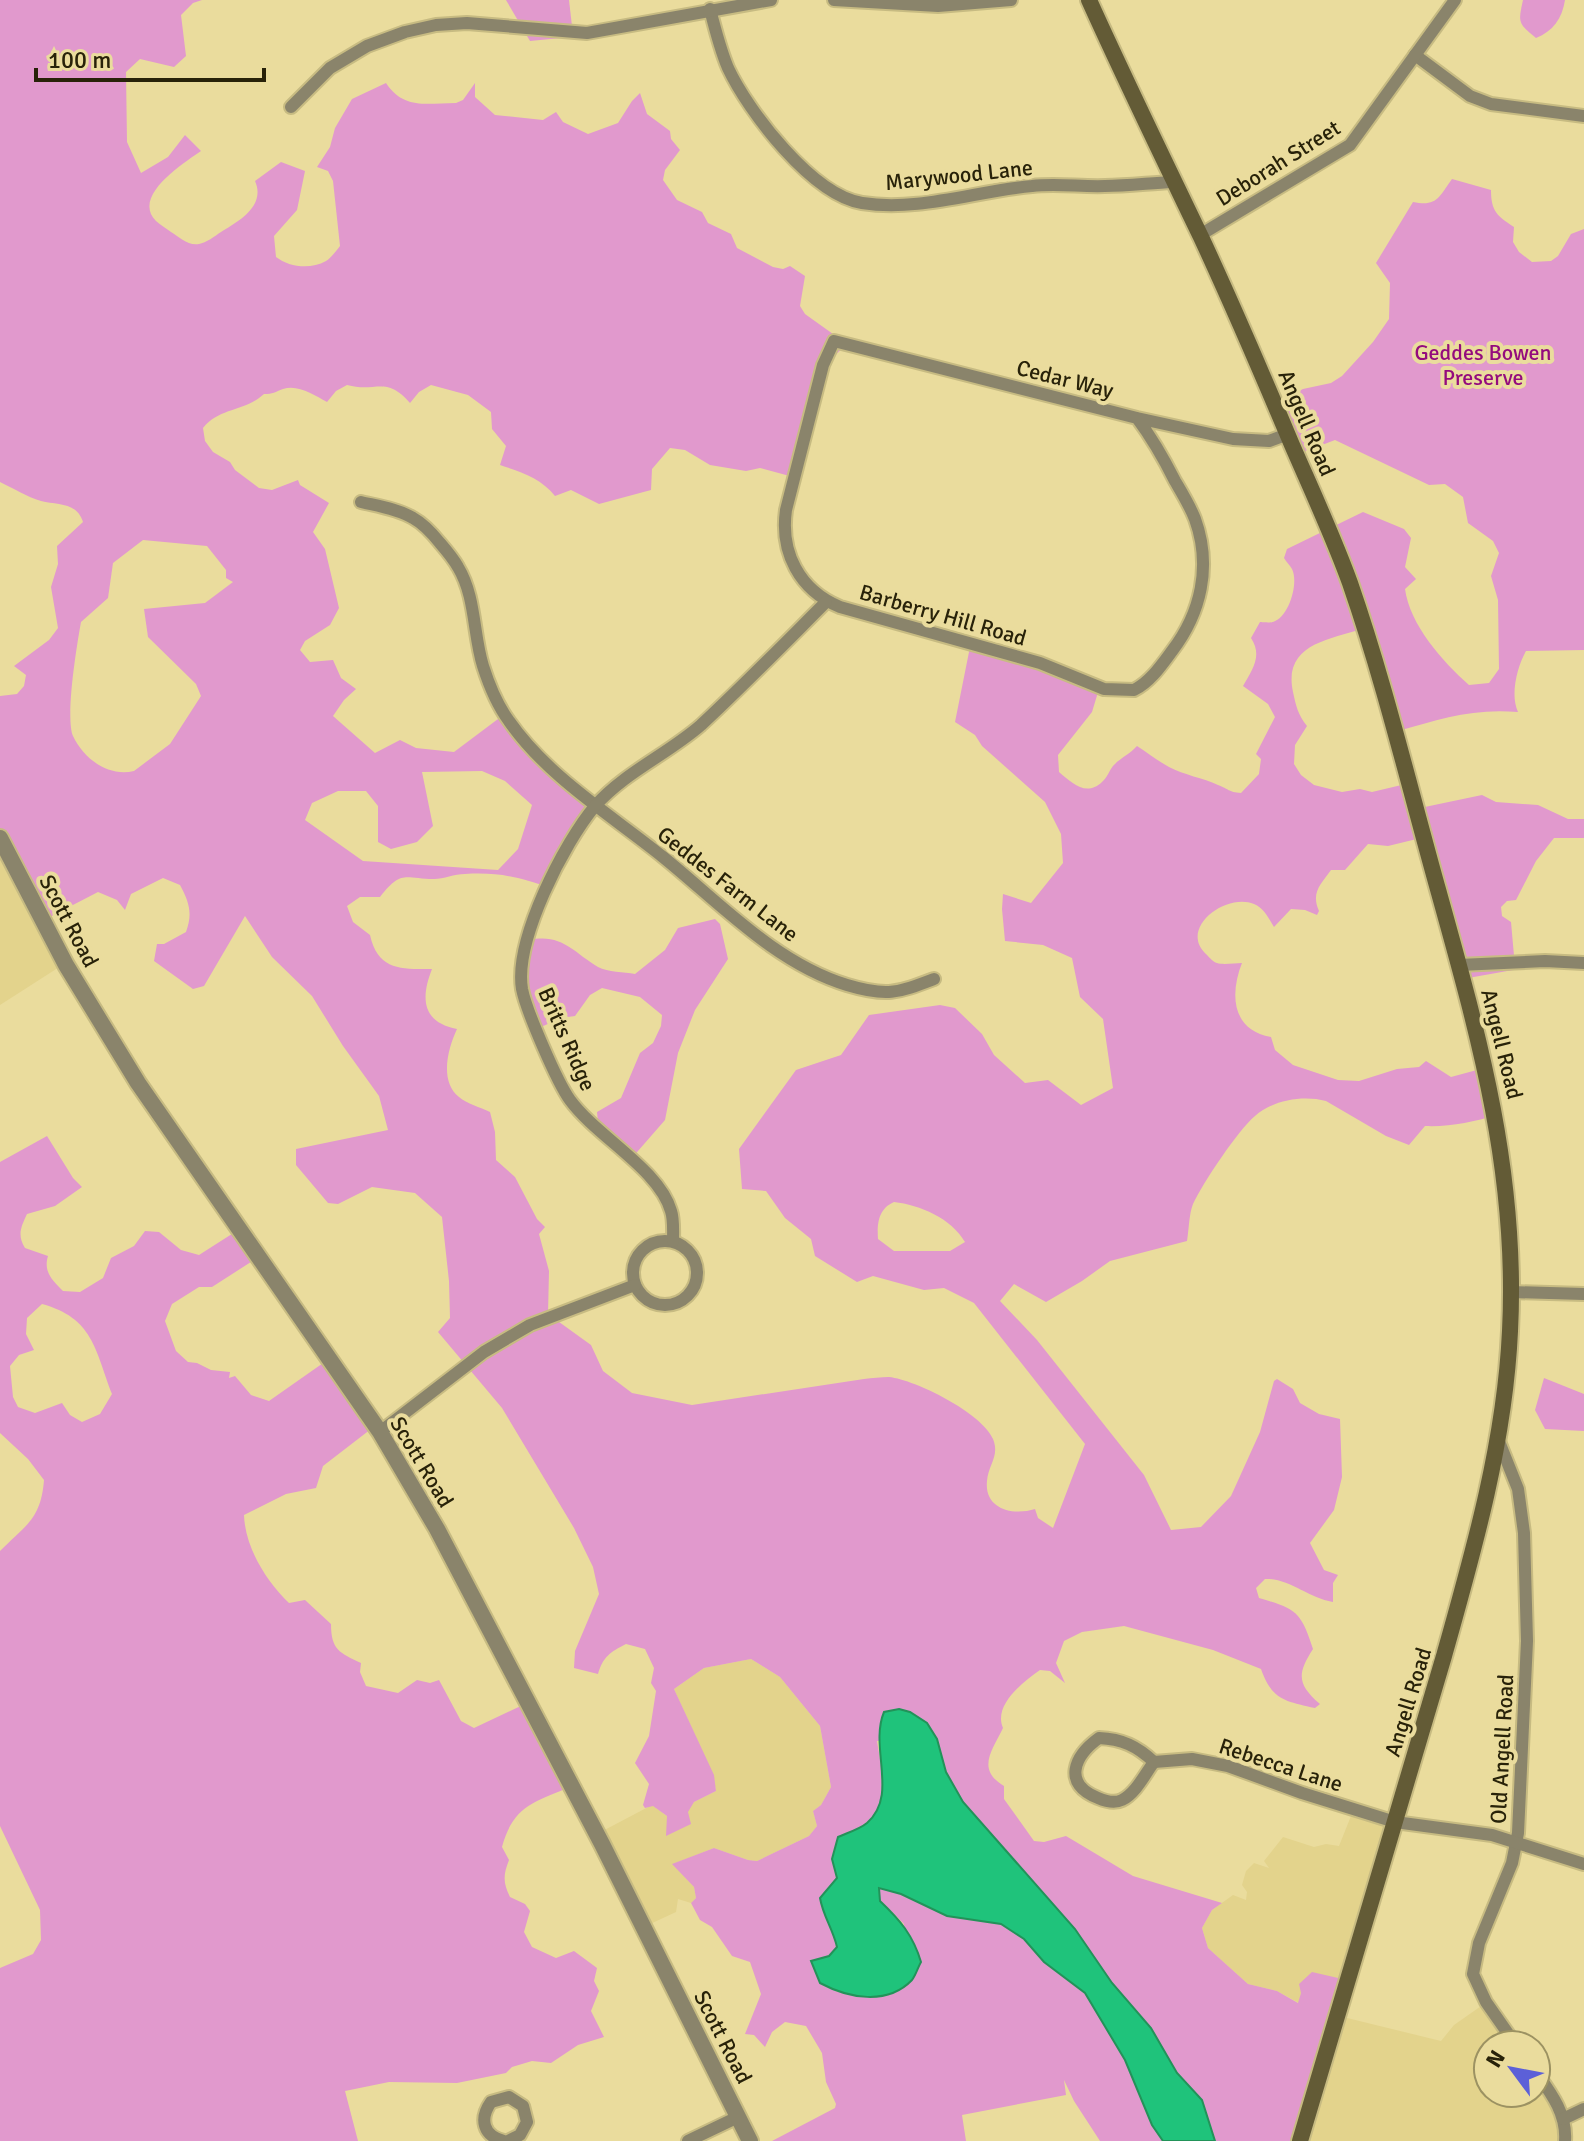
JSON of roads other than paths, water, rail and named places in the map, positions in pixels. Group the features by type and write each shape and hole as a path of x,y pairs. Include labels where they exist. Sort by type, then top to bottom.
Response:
{"main road":[{"name":"Angell Road","path":"1089,0 1172,182 1200,235 1349,580 1478,1031 1499,1128 1511,1292 1510,1331 1498,1439 1463,1590 1300,2141"}],"street":[{"path":"291,107 330,68 367,46 436,25 467,23 587,33 771,0"},
{"path":"834,0 938,6 1011,0"},
{"name":"Deborah Street","path":"1200,235 1350,145 1455,0"},
{"name":"Marywood Lane","path":"710,9 728,69 762,123 782,148 822,185 842,197 861,203 904,203 1032,186 1172,182"},
{"path":"1415,55 1470,96 1491,104 1584,116"},
{"name":"Cedar Way","path":"834,341 1137,418 1233,439 1269,441 1288,434"},
{"name":"Barberry Hill Road","path":"834,341 823,365 783,532 787,550 806,583 826,602 858,614 1040,663 1104,689 1134,690 1151,678 1185,635 1196,613 1202,588 1202,559 1195,518 1155,443 1137,418"},
{"name":"Geddes Farm Lane","path":"361,502 415,519 443,547 459,568 472,604 483,665 506,717 546,763 596,806 758,936 813,971 844,984 896,993 934,979"},
{"name":"Britts Ridge","path":"673,1241 672,1213 652,1178 594,1128 569,1099 539,1036 522,990 521,967 540,898 577,832 596,806 651,759 698,727 791,640 826,602"},
{"name":"Scott Road","path":"0,838 66,965 138,1083 380,1432 437,1529 587,1817 750,2141"},
{"path":"1459,965 1545,961 1584,963"},
{"path":"659,1241 673,1241 686,1248 696,1260 698,1274 694,1289 684,1300 671,1306 656,1305 643,1297 635,1285 633,1271 637,1257 646,1247 659,1241"},
{"path":"380,1432 484,1352 530,1325 635,1285"},
{"path":"1511,1292 1584,1294"},
{"name":"Old Angell Road","path":"1498,1439 1518,1489 1524,1533 1527,1641 1516,1844 1512,1863 1479,1943 1473,1974 1486,2002 1505,2029"},
{"path":"1099,1738 1132,1744 1154,1762 1134,1790 1122,1800 1107,1801 1094,1797 1082,1790 1076,1781 1076,1761 1085,1748 1099,1738"},
{"name":"Rebecca Lane","path":"1154,1762 1192,1759 1228,1766 1395,1822 1492,1835 1584,1864"},
{"path":"1552,2096 1563,2119 1565,2141"},
{"path":"1563,2119 1584,2109"},
{"path":"688,2141 738,2117"}],"park label":[{"name":"Geddes Bowen Preserve","path":"1483,364"}]}
